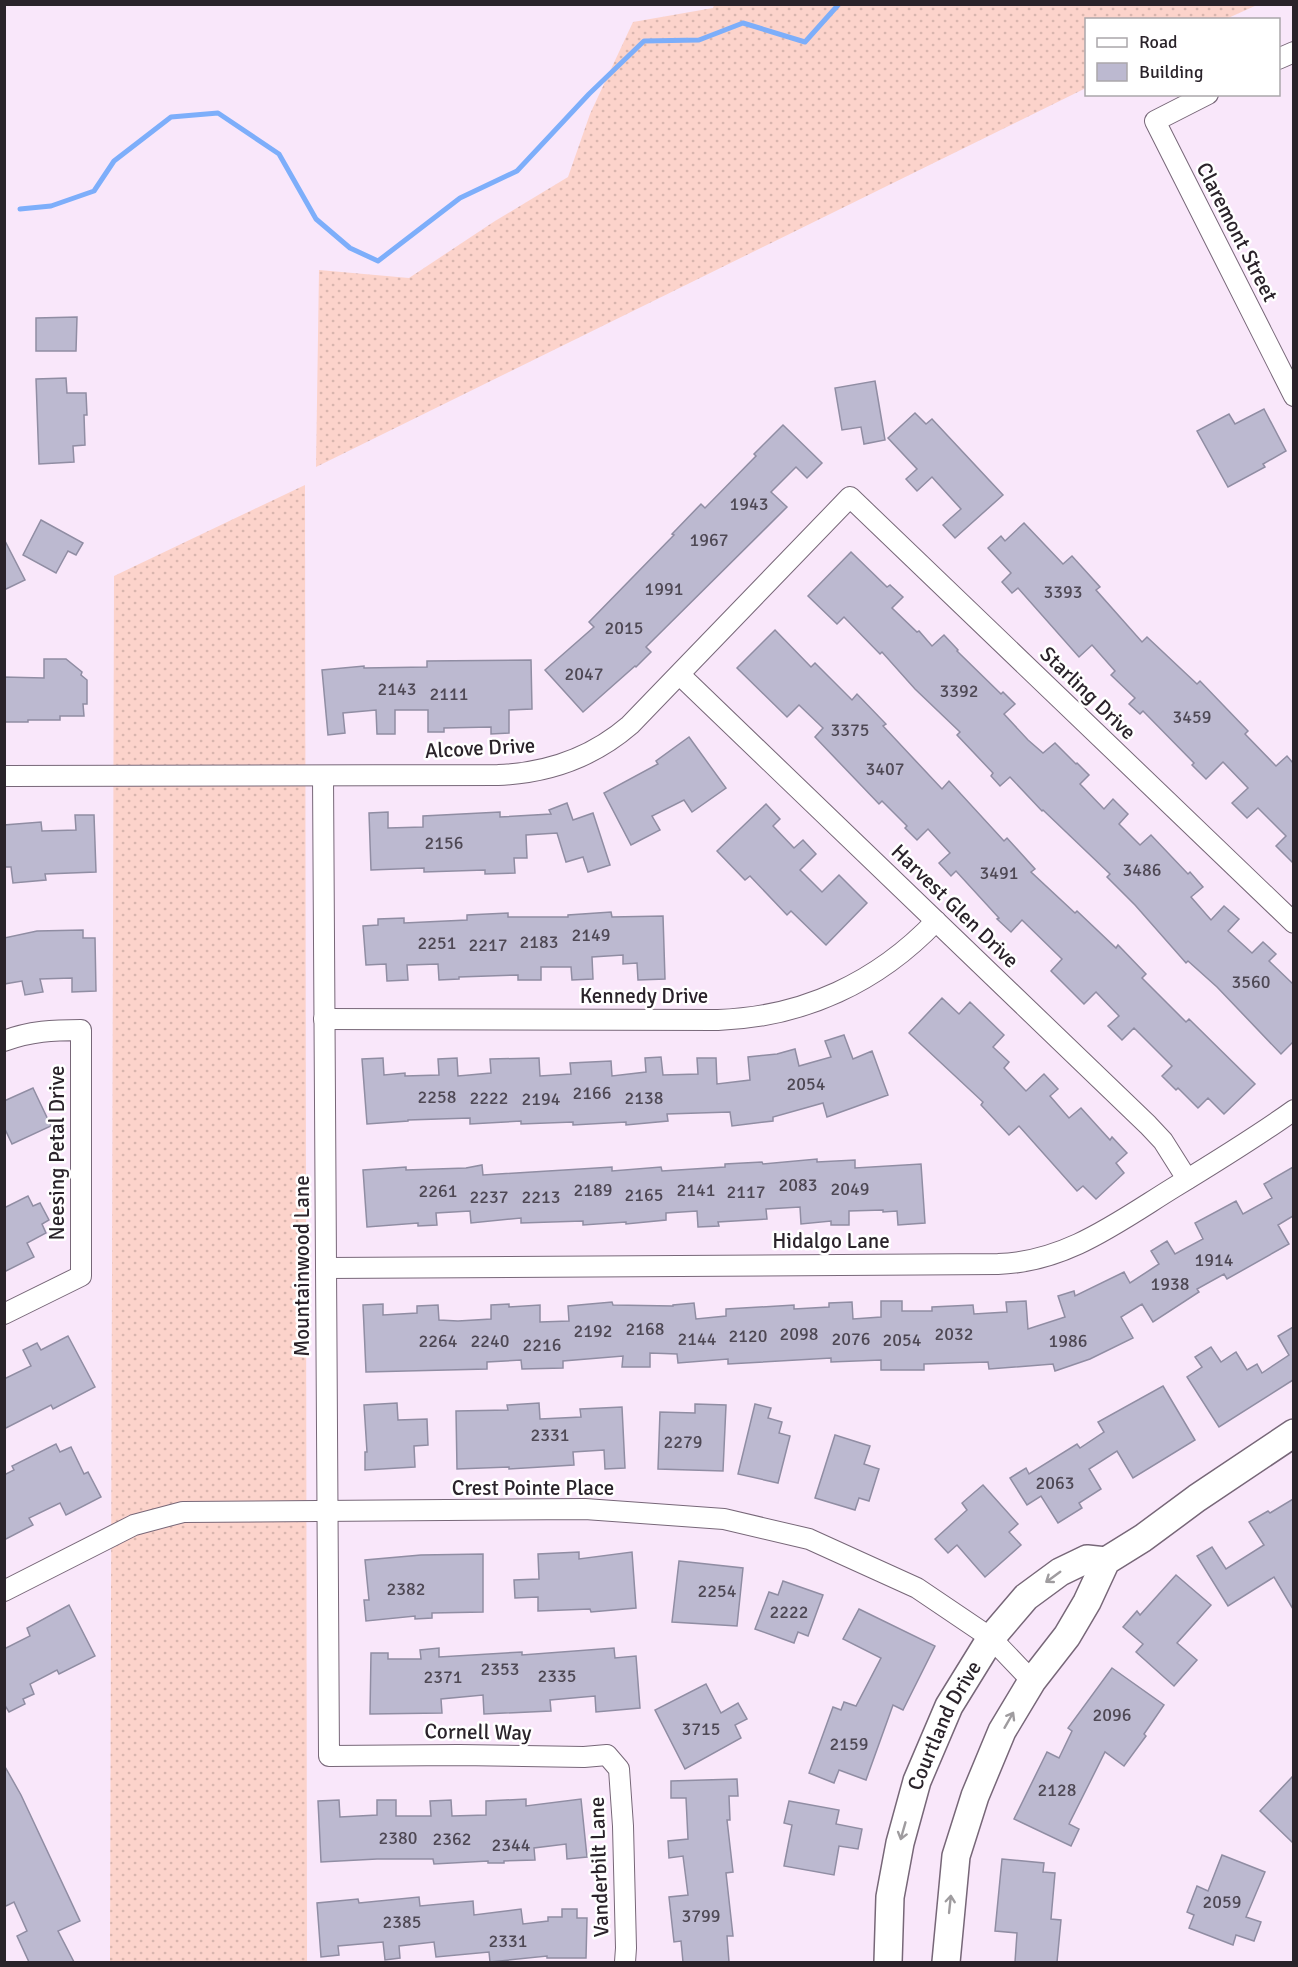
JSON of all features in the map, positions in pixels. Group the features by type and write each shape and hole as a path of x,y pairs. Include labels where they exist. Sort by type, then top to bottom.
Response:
{"street":[{"name":"Claremont Street","path":"1204,96 1155,121 1293,396"},
{"name":"Alcove Drive","path":"4,776 505,775 554,767 590,753 636,720 850,497"},
{"name":"Starling Drive","path":"850,497 1293,923"},
{"name":"Harvest Glen Drive","path":"680,675 1148,1125 1167,1147 1188,1179"},
{"name":"Mountainwood Lane","path":"323,776 329,1756"},
{"name":"Kennedy Drive","path":"324,1019 718,1020 765,1016 818,1002 860,982 905,951 936,921"},
{"name":"Neesing Petal Drive","path":"4,1041 19,1035 47,1030 81,1030 81,1276 4,1314"},
{"name":"Hidalgo Lane","path":"326,1268 1019,1263 1055,1255 1086,1242 1256,1137 1293,1110"},
{"name":"Courtland Drive","path":"888,1962 890,1897 900,1843 917,1781 949,1706 991,1638 1026,1597 1060,1572 1087,1559 1106,1561 1143,1538 1197,1498 1293,1433"},
{"name":"Crest Pointe Place","path":"4,1592 134,1525 183,1512 585,1509 724,1519 809,1539 917,1588 991,1638 1032,1681"},
{"path":"946,1962 956,1856 975,1796 1002,1731 1032,1681 1067,1636 1087,1602 1106,1561"},
{"name":"Cornell Way","path":"329,1756 584,1757 607,1755 619,1769"},
{"name":"Vanderbilt Lane","path":"619,1769 623,1826 625,1962"}],"shaded area":[{"path":"714,5 1257,5 1228,18 1085,18 1085,88 316,467 319,270 409,278 495,221 568,177 590,114 633,22 713,8"},
{"path":"305,485 307,1962 110,1962 114,576"}],"building":[{"path":"77,317 76,351 36,351 36,318"},
{"path":"66,378 67,393 86,393 85,445 73,446 74,462 39,464 36,379"},
{"path":"875,381 885,440 864,444 861,427 842,430 835,388"},
{"path":"1264,409 1286,451 1263,464 1265,467 1228,487 1197,431 1229,414 1235,424"},
{"path":"915,413 926,424 932,419 1003,495 955,538 943,525 961,509 932,477 917,491 906,479 917,469 888,438"},
{"path":"783,425 822,463 807,478 796,467 771,492 787,507 646,647 651,652 583,712 545,670 594,627 589,622 701,504 705,508"},
{"path":"41,520 83,543 76,555 68,551 56,573 23,555"},
{"path":"1024,523 1063,564 1072,556 1100,587 1096,590 1142,642 1147,637 1197,684 1200,681 1248,731 1245,734 1276,766 1287,756 1293,763 1293,863 1276,846 1286,836 1258,808 1247,818 1232,803 1248,788 1223,762 1206,779 1192,765 1194,763 1143,711 1140,714 1129,704 1135,698 1111,675 1115,671 1092,645 1079,657 1018,588 1012,593 1002,582 1011,573 988,548 1001,536 1005,541"},
{"path":"4,539 25,580 4,590"},
{"path":"851,552 887,587 890,585 903,597 892,608 917,632 919,631 932,646 944,635 1001,694 1003,692 1015,704 1004,714 1028,740 1043,753 1055,743 1089,775 1080,784 1104,809 1113,799 1128,814 1119,824 1140,845 1151,835 1188,874 1190,872 1203,887 1191,897 1211,920 1224,906 1239,919 1228,931 1252,953 1263,942 1276,954 1269,961 1293,984 1293,1042 1281,1054 1217,987 1188,961 1186,963 1107,877 1110,874 1042,811 1010,777 1000,786 991,776 993,773 957,735 960,732 915,689 882,652 880,654 844,617 837,624 808,596"},
{"path":"775,630 811,667 815,663 852,700 857,694 886,724 883,726 942,789 949,781 1004,841 1007,838 1035,869 1031,872 1116,948 1118,945 1146,974 1142,978 1186,1022 1189,1019 1255,1084 1224,1114 1208,1098 1198,1108 1162,1076 1172,1066 1134,1028 1122,1040 1108,1026 1119,1016 1096,992 1084,1004 1051,971 1062,959 1022,920 1011,932 956,871 951,876 939,863 950,853 928,829 917,840 905,828 907,826 882,801 879,804 815,737 823,728 799,705 787,717 737,668"},
{"path":"44,659 66,659 82,672 81,675 87,680 87,704 83,704 84,716 60,716 60,720 4,722 4,677 44,678"},
{"path":"531,660 532,709 509,710 509,733 491,734 491,727 444,728 444,732 428,732 428,710 395,710 395,734 377,734 376,710 343,713 345,733 328,735 322,670 364,666 364,668 427,667 427,661"},
{"path":"689,737 726,788 692,812 684,800 652,816 660,830 631,845 604,793 658,764 656,761"},
{"path":"567,803 573,820 593,813 610,865 588,872 583,857 566,862 557,833 526,835 527,858 514,858 515,873 485,874 485,870 424,872 424,868 371,870 369,813 388,812 388,828 423,827 423,816 500,812 500,817 551,814 549,810"},
{"path":"766,804 780,819 773,826 794,848 803,840 816,854 800,870 822,892 839,875 867,903 826,945 791,911 787,915 750,876 745,880 717,851"},
{"path":"75,815 94,815 96,872 45,874 46,880 13,883 11,867 4,867 4,825 41,822 42,831 76,830"},
{"path":"611,912 612,917 663,916 665,979 638,980 637,963 623,964 623,955 592,957 593,979 572,980 571,967 541,967 541,980 518,980 518,975 439,980 438,964 407,965 408,980 387,981 386,964 366,965 363,926 378,925 378,919 404,918 404,923 467,920 467,915 508,913 508,917 568,917 568,915"},
{"path":"83,930 83,938 95,938 96,991 72,992 72,978 40,979 43,992 25,995 22,981 4,984 4,938 37,931"},
{"path":"942,998 959,1014 970,1002 1004,1035 993,1047 1009,1062 1004,1068 1026,1091 1044,1074 1058,1089 1050,1096 1069,1118 1081,1108 1110,1140 1112,1137 1127,1153 1116,1163 1124,1173 1096,1199 1083,1186 1077,1191 1019,1126 1009,1135 981,1105 983,1102 909,1033"},
{"path":"844,1035 853,1059 872,1051 888,1095 827,1117 823,1103 773,1117 773,1121 732,1126 730,1112 667,1114 668,1121 626,1125 626,1122 573,1125 573,1122 521,1124 521,1121 470,1124 470,1118 367,1124 362,1059 383,1058 384,1075 405,1073 405,1076 439,1075 438,1059 457,1058 458,1076 491,1073 490,1059 539,1058 540,1076 571,1074 570,1063 611,1061 612,1076 646,1072 645,1058 661,1057 663,1075 698,1074 697,1058 716,1058 717,1084 750,1080 748,1057 777,1054 795,1049 799,1066 831,1057 825,1041"},
{"path":"33,1088 51,1126 12,1144 4,1127 4,1101"},
{"path":"817,1159 817,1162 855,1160 855,1168 921,1164 925,1223 898,1225 897,1211 883,1212 883,1210 849,1211 849,1225 831,1225 831,1221 801,1224 800,1207 766,1209 767,1219 718,1222 719,1226 698,1227 697,1211 666,1213 666,1220 583,1225 583,1221 521,1223 521,1218 471,1223 470,1211 436,1213 437,1225 418,1226 418,1223 367,1227 363,1170 406,1167 406,1170 466,1168 482,1165 483,1175 612,1167 612,1171 661,1167 662,1171 725,1167 725,1164 762,1162 763,1164"},
{"path":"1293,1167 1293,1216 1278,1225 1289,1244 1227,1279 1224,1274 1197,1289 1199,1292 1153,1322 1142,1304 1121,1317 1133,1338 1090,1359 1055,1371 1053,1364 989,1369 988,1362 924,1364 924,1370 881,1370 881,1360 831,1362 831,1358 728,1364 728,1359 678,1363 677,1354 650,1353 650,1367 622,1367 623,1356 563,1361 563,1368 522,1369 521,1360 487,1362 487,1369 366,1372 363,1305 383,1304 383,1315 417,1313 417,1306 438,1305 439,1320 458,1321 491,1319 491,1305 509,1304 509,1307 540,1305 540,1322 569,1321 568,1306 612,1302 613,1305 673,1306 694,1303 696,1319 726,1316 726,1309 794,1305 794,1309 829,1307 829,1303 852,1302 853,1319 881,1317 881,1301 902,1301 902,1311 932,1311 932,1307 973,1305 974,1314 1007,1312 1006,1302 1026,1301 1028,1329 1065,1317 1058,1296 1074,1291 1075,1296 1124,1272 1130,1283 1159,1264 1151,1251 1167,1241 1175,1254 1203,1239 1195,1223 1236,1201 1243,1214 1272,1198 1264,1184"},
{"path":"28,1196 33,1206 40,1203 49,1220 42,1224 46,1233 27,1243 34,1257 4,1272 4,1208"},
{"path":"1293,1327 1293,1380 1219,1427 1187,1377 1202,1367 1195,1357 1211,1347 1221,1362 1236,1352 1247,1370 1257,1364 1262,1373 1289,1355 1278,1336"},
{"path":"68,1336 95,1387 53,1409 51,1405 4,1429 4,1379 31,1366 23,1350 37,1343 41,1350"},
{"path":"1163,1386 1195,1440 1133,1478 1117,1451 1089,1469 1101,1489 1079,1503 1082,1508 1058,1523 1041,1496 1027,1505 1010,1478 1026,1468 1029,1474 1077,1444 1080,1448 1104,1432 1098,1422"},
{"path":"397,1403 398,1420 427,1419 428,1445 414,1446 415,1467 365,1470 365,1452 367,1452 364,1405"},
{"path":"539,1403 540,1419 581,1417 580,1409 622,1407 625,1468 605,1469 604,1450 573,1452 574,1465 457,1469 456,1411 508,1410 507,1405"},
{"path":"695,1404 726,1405 723,1471 658,1469 660,1412 695,1413"},
{"path":"755,1404 771,1408 768,1418 782,1422 779,1433 790,1436 778,1483 738,1474"},
{"path":"835,1435 870,1446 864,1464 879,1469 869,1501 859,1498 855,1510 815,1498"},
{"path":"56,1444 60,1452 71,1447 84,1474 88,1472 101,1497 66,1515 60,1503 29,1518 33,1525 4,1540 4,1475 14,1470 12,1466"},
{"path":"983,1485 1018,1524 1009,1532 1021,1545 985,1577 957,1545 948,1553 935,1539 967,1510 962,1503"},
{"path":"1293,1499 1293,1609 1274,1577 1228,1606 1197,1556 1212,1547 1226,1569 1264,1545 1249,1522"},
{"path":"579,1552 579,1559 632,1552 636,1608 591,1612 590,1609 538,1611 538,1597 515,1598 514,1580 539,1579 538,1554"},
{"path":"483,1554 483,1612 432,1613 432,1618 415,1619 415,1616 366,1621 364,1600 369,1600 365,1560 421,1555"},
{"path":"679,1561 743,1568 737,1626 672,1622"},
{"path":"1176,1575 1211,1605 1177,1643 1197,1660 1174,1686 1136,1652 1143,1644 1123,1627 1137,1611 1140,1615"},
{"path":"783,1581 823,1595 808,1636 798,1632 794,1643 755,1629 769,1592 778,1595"},
{"path":"69,1605 95,1656 59,1674 57,1670 30,1684 34,1694 23,1699 25,1704 9,1712 4,1704 4,1649 30,1636 27,1628"},
{"path":"859,1609 935,1646 903,1710 893,1705 866,1780 839,1770 834,1783 809,1773 833,1707 841,1710 844,1702 856,1706 881,1658 843,1639"},
{"path":"439,1648 439,1657 522,1652 522,1655 614,1648 615,1658 636,1656 640,1708 596,1712 595,1696 550,1700 551,1711 484,1714 483,1695 441,1699 442,1713 370,1714 371,1653 388,1653 388,1659 421,1659 420,1650"},
{"path":"1112,1668 1164,1705 1144,1734 1146,1736 1124,1766 1105,1752 1069,1824 1079,1829 1071,1846 1014,1819 1047,1752 1059,1758 1072,1731 1068,1728"},
{"path":"706,1684 721,1713 738,1703 747,1719 735,1725 741,1738 685,1769 655,1710"},
{"path":"4,1765 21,1795 80,1921 58,1931 74,1962 29,1962 17,1936 27,1931 14,1902 4,1907"},
{"path":"1293,1776 1293,1843 1260,1811"},
{"path":"737,1779 738,1796 729,1796 730,1820 727,1820 733,1872 726,1873 733,1936 727,1936 729,1962 683,1962 681,1941 674,1942 669,1897 688,1895 683,1856 669,1858 668,1841 688,1839 686,1798 671,1798 671,1781"},
{"path":"526,1799 526,1806 581,1799 587,1857 567,1859 566,1844 534,1848 535,1860 504,1861 504,1863 488,1863 488,1861 434,1864 433,1859 321,1862 318,1801 339,1800 340,1817 377,1815 377,1800 396,1800 396,1816 431,1816 430,1801 451,1800 452,1816 486,1815 486,1801"},
{"path":"789,1801 839,1810 836,1824 862,1829 858,1849 839,1846 834,1875 784,1866 792,1825 784,1823"},
{"path":"1222,1855 1265,1872 1246,1917 1261,1922 1254,1941 1236,1935 1233,1945 1189,1928 1194,1915 1187,1912 1197,1886 1208,1891"},
{"path":"1002,1859 1044,1863 1043,1872 1055,1873 1051,1919 1061,1920 1057,1962 1015,1962 1017,1933 995,1931"},
{"path":"419,1897 420,1906 473,1901 474,1915 521,1909 523,1924 548,1921 548,1917 562,1917 562,1909 577,1909 577,1918 587,1918 586,1958 547,1958 547,1956 490,1962 489,1952 436,1957 434,1942 399,1946 400,1958 385,1960 383,1942 338,1946 339,1955 321,1957 317,1903 358,1899 359,1903"}],"waterway":[{"path":"20,209 51,206 94,191 114,161 171,117 218,113 279,154 316,219 350,248 378,261 460,198 517,171 589,94 644,41 699,40 743,23 805,42 839,4"}]}
